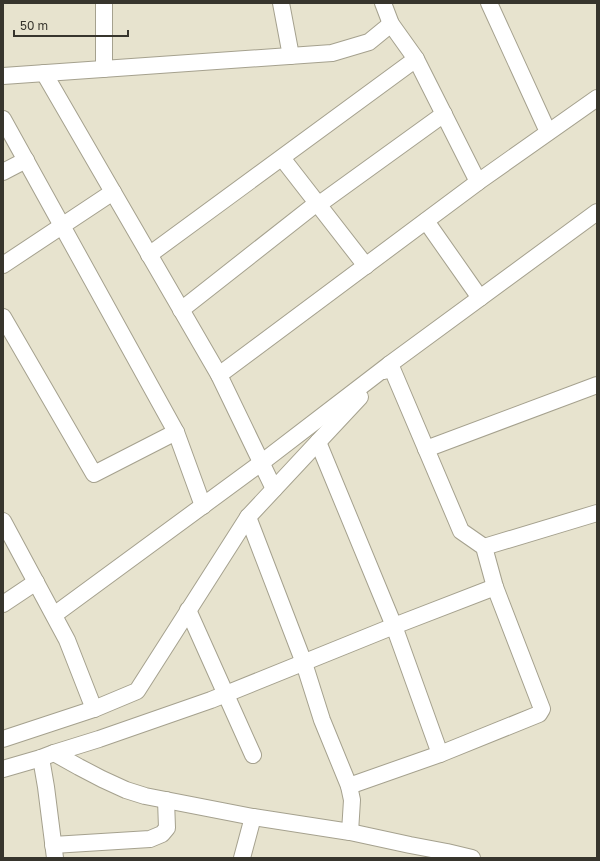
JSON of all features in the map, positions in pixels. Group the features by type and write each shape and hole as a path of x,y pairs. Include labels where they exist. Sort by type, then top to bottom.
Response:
{"street":[{"path":"104,3 104,69"},
{"path":"281,3 291,56"},
{"path":"383,3 390,24 416,59 478,182"},
{"path":"489,3 548,132"},
{"path":"3,76 332,53 369,42 390,24"},
{"path":"149,255 416,59"},
{"path":"44,73 219,375 274,489"},
{"path":"219,375 478,182 597,98"},
{"path":"181,310 318,204 444,114"},
{"path":"3,119 176,432 203,506"},
{"path":"282,158 366,266"},
{"path":"3,172 26,160"},
{"path":"3,265 113,192"},
{"path":"54,615 261,463 390,364 597,212"},
{"path":"426,221 480,298"},
{"path":"3,317 94,474 176,432"},
{"path":"3,739 94,709 136,691 248,517 390,364"},
{"path":"349,786 440,754 539,714 542,710 495,587 484,548 461,531 390,364"},
{"path":"426,449 597,385"},
{"path":"318,442 394,626 440,754"},
{"path":"484,548 597,513"},
{"path":"248,517 304,663 322,720 349,786 352,800 350,832"},
{"path":"3,521 68,640 94,709"},
{"path":"3,604 36,582"},
{"path":"3,769 99,739 211,700 495,587"},
{"path":"188,610 253,755"},
{"path":"47,755 79,767 126,790 145,796 253,817 350,832 472,858"},
{"path":"47,755 46,787 54,852 150,839 162,834 167,828 166,800"},
{"path":"242,858 253,817"}]}
